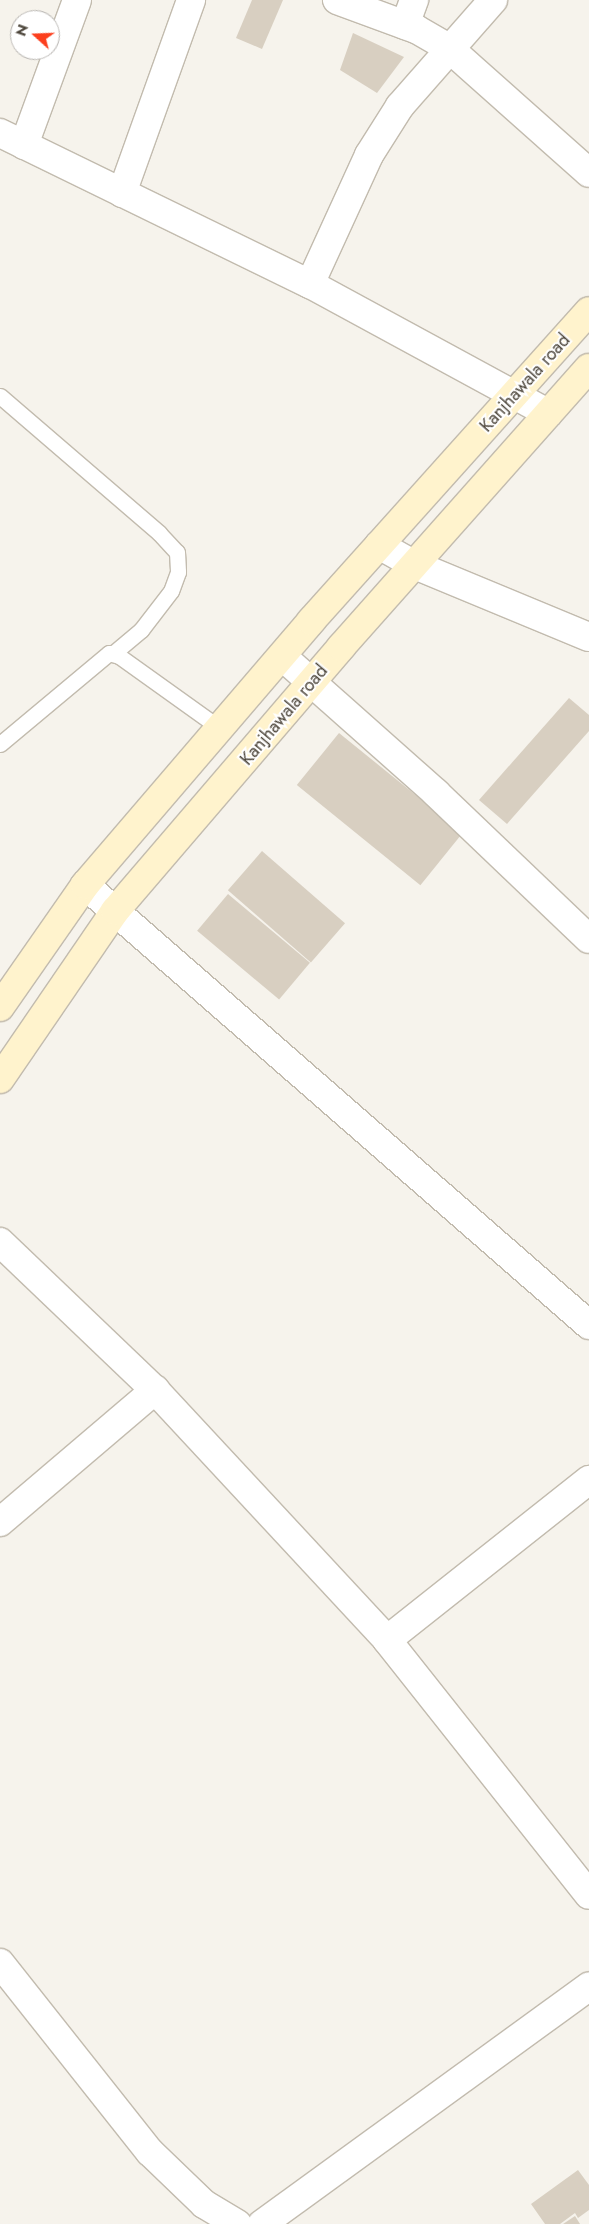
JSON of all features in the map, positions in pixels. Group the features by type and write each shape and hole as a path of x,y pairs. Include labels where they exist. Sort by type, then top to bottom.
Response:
{"main road":[{"name":"Kanjhawala road","path":"0,1007 85,885 379,545 589,311"},
{"name":"Kanjhawala road","path":"0,1078 115,911 415,564 589,368"}],"street":[{"path":"77,0 12,139 310,284 548,413"},
{"path":"122,193 192,0"},
{"path":"337,0 409,12 589,173"},
{"path":"310,284 369,155 400,106 493,0"},
{"path":"379,545 415,564 589,637"},
{"path":"283,657 436,793 589,939"},
{"path":"85,885 589,1325"},
{"path":"0,1242 155,1390 387,1640 589,1895"},
{"path":"0,1522 155,1390"},
{"path":"387,1640 589,1480"},
{"path":"0,1963 150,2152 178,2182 221,2221"},
{"path":"262,2224 312,2184 589,1986"}],"lane":[{"path":"0,396 159,533 177,552 178,572 171,591 141,630 114,654 105,655 0,744"},
{"path":"114,654 221,729"}],"building":[{"path":"252,0 283,0 262,49 236,38"},
{"path":"353,33 404,57 377,93 340,70"},
{"path":"569,698 589,715 589,731 507,824 479,800"},
{"path":"339,733 463,833 420,885 297,785"},
{"path":"262,851 345,923 311,962 228,890"},
{"path":"228,894 310,963 279,1000 197,931"},
{"path":"578,2170 589,2185 589,2210 578,2218 575,2213 560,2224 545,2224 531,2204"},
{"path":"575,2216 580,2224 563,2224"}]}
